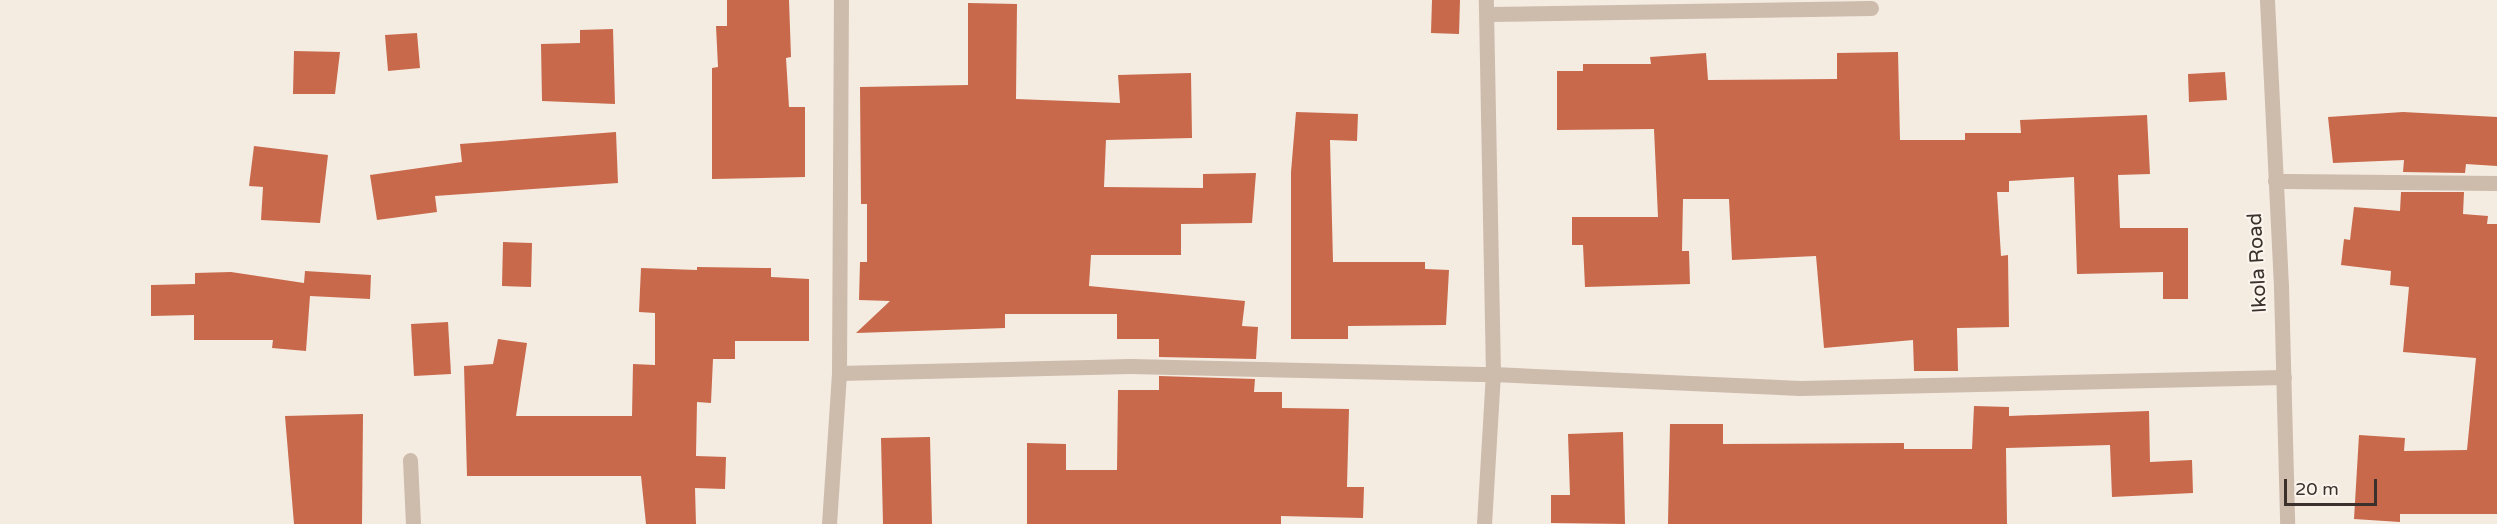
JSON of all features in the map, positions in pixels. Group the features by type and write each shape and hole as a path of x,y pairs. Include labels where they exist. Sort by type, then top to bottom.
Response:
{"street":[{"path":"829,524 839,373 841,0"},
{"name":"Ikola Road","path":"2267,0 2284,377 2287,524"},
{"path":"1484,524 1493,374 1486,7 1871,8"},
{"path":"2275,181 2497,183"},
{"path":"839,373 1130,366 1493,374 1800,388 2284,377"},
{"path":"410,460 413,524"}],"building":[{"path":"727,0 789,0 791,57 786,58 789,107 805,107 805,177 712,179 712,68 718,67 716,26 727,26"},
{"path":"1432,0 1460,0 1459,34 1431,33"},
{"path":"968,3 1017,4 1016,99 1120,103 1118,75 1191,73 1192,138 1106,140 1104,187 1203,188 1203,174 1256,173 1252,223 1181,224 1181,255 1091,255 1089,286 1245,301 1242,326 1258,327 1256,359 1159,357 1159,339 1117,339 1117,314 1005,314 1005,328 856,333 890,301 859,300 860,262 867,262 867,204 861,204 860,87 968,85"},
{"path":"613,29 615,104 542,101 541,44 580,43 580,30"},
{"path":"417,33 420,68 388,71 385,35"},
{"path":"294,51 340,52 335,94 293,94"},
{"path":"1898,52 1900,140 1965,140 1965,133 2021,133 2020,120 2147,115 2150,174 2118,175 2120,228 2188,228 2188,299 2163,299 2163,272 2077,274 2074,177 2009,181 2009,192 1997,192 2001,256 2008,255 2009,327 1957,328 1958,371 1914,371 1913,340 1824,348 1816,256 1732,260 1729,199 1683,199 1682,251 1689,251 1690,284 1585,287 1583,245 1572,245 1572,217 1658,217 1654,129 1557,130 1557,71 1583,71 1583,64 1651,64 1650,57 1706,53 1708,80 1837,79 1837,53"},
{"path":"2225,72 2227,100 2189,102 2188,74"},
{"path":"1296,112 1358,114 1357,141 1330,140 1333,262 1425,262 1425,269 1449,270 1446,325 1348,326 1348,339 1291,339 1291,172"},
{"path":"2403,112 2497,117 2497,166 2466,164 2465,173 2403,172 2404,160 2333,163 2328,117"},
{"path":"616,132 618,183 435,196 437,212 377,220 370,175 462,162 460,144"},
{"path":"254,146 328,155 320,223 261,220 263,187 249,186"},
{"path":"2401,192 2464,192 2463,214 2488,216 2487,224 2497,224 2497,514 2400,514 2400,522 2354,519 2359,435 2405,438 2404,451 2467,450 2476,358 2403,352 2409,287 2390,285 2391,271 2341,265 2344,239 2350,240 2354,207 2400,211"},
{"path":"503,242 532,243 531,287 502,286"},
{"path":"697,267 771,268 771,277 809,279 809,341 735,341 735,359 713,359 711,403 697,402 696,456 726,457 725,489 695,488 696,524 646,524 641,476 467,476 464,366 493,364 498,339 527,343 516,416 632,416 633,364 655,365 655,313 639,312 641,268 697,270"},
{"path":"305,271 371,275 370,299 310,296 306,351 272,348 273,340 194,340 194,315 151,316 151,285 195,284 195,273 231,272 304,283"},
{"path":"448,322 451,374 414,376 411,324"},
{"path":"1159,376 1255,379 1254,392 1282,392 1282,408 1349,409 1347,487 1364,487 1363,518 1281,516 1281,524 1027,524 1027,443 1066,444 1066,470 1117,470 1118,390 1159,390"},
{"path":"1974,406 2009,407 2009,416 2149,411 2150,462 2192,460 2193,493 2112,497 2110,445 2006,448 2007,524 1668,524 1670,424 1723,424 1723,444 1904,443 1904,449 1972,449"},
{"path":"363,414 362,524 294,524 285,416"},
{"path":"1623,432 1625,524 1551,523 1551,495 1570,495 1568,434"},
{"path":"930,437 932,524 883,524 881,438"}]}
